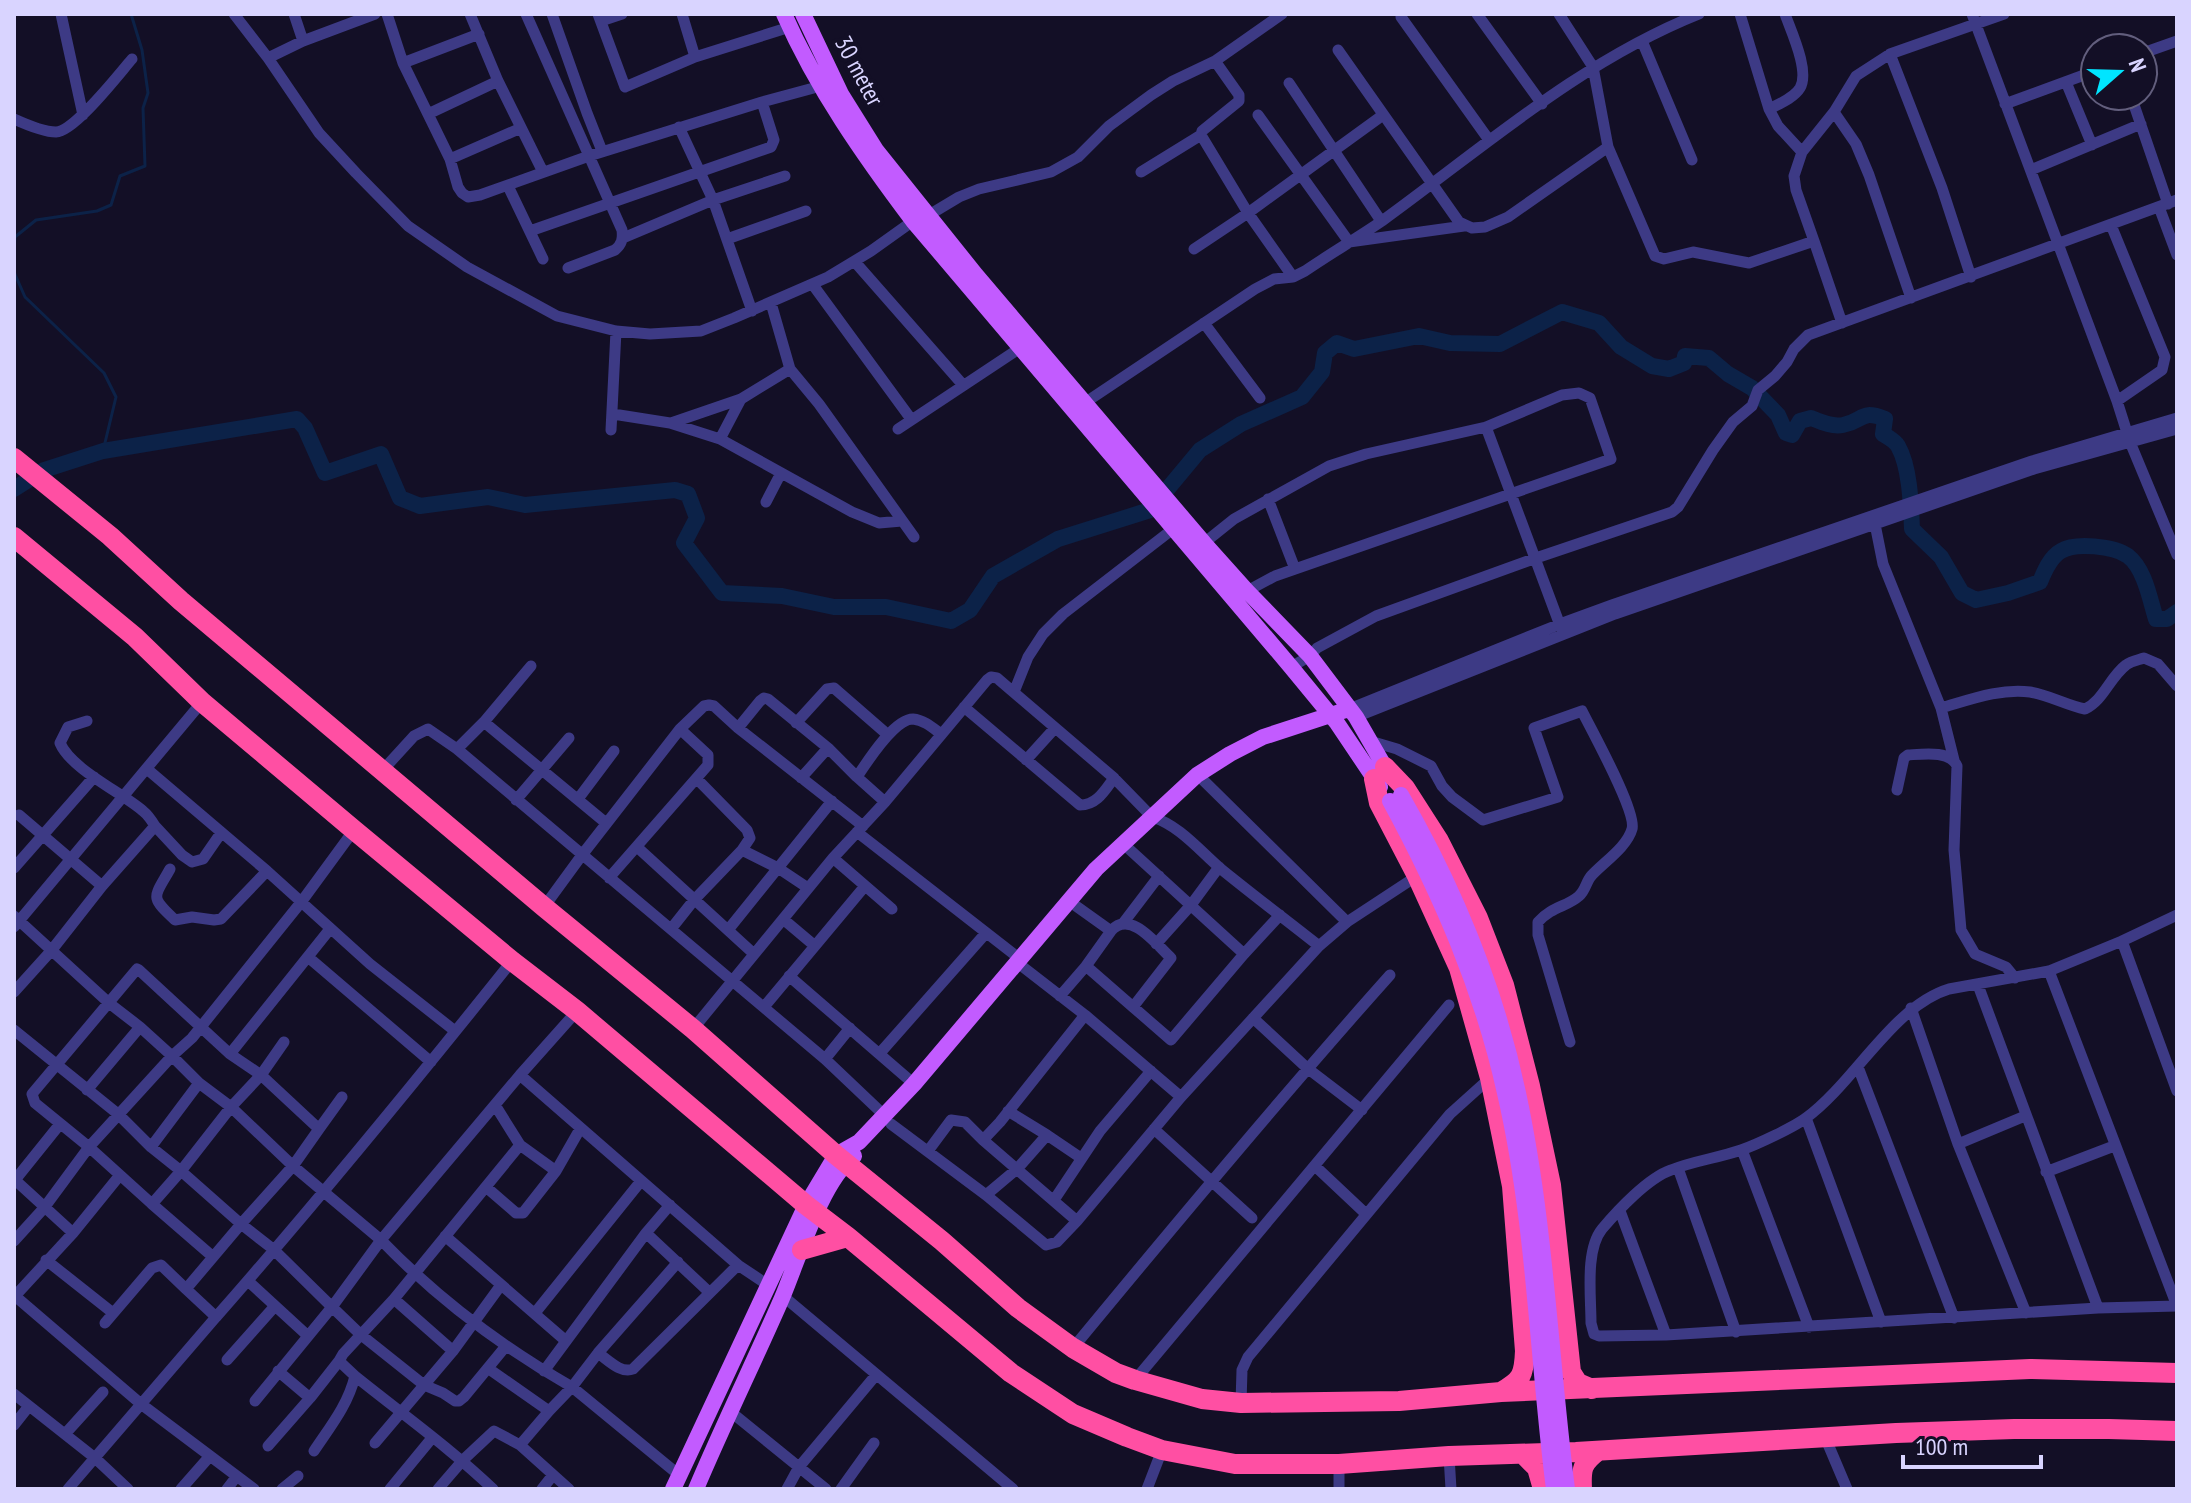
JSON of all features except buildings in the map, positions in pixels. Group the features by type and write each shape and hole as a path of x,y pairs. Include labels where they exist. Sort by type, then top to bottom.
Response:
{"highway":[{"path":"14,458 110,536 181,601 382,771 693,1029 1018,1308 1096,1363 1135,1380 1202,1399 1241,1403 1399,1401 1501,1392 2030,1369 2177,1373"},
{"path":"14,537 135,637 202,702 512,961 577,1011 811,1209 1011,1373 1073,1414 1162,1450 1235,1464 1339,1464 2014,1429 2177,1431"},
{"path":"1501,1392 1518,1382 1524,1371 1512,1186 1490,1078 1459,968 1379,803 1380,773 1405,788 1439,841 1478,918 1504,985 1551,1185 1571,1372 1578,1383 1592,1389"},
{"path":"802,1250 848,1237"},
{"path":"1582,1489 1582,1468 1598,1451"},
{"path":"1523,1454 1537,1468 1543,1489"}],"main road":[{"name":"30 meter","path":"803,14 841,94 921,218"},
{"path":"787,20 821,86 865,158 976,275 1086,402 1153,493"},
{"path":"921,218 1020,348 1167,510 1204,543 1310,656 1370,741 1380,773"},
{"path":"1167,510 1173,529 1380,773 1437,863 1472,943 1494,1003 1518,1091 1541,1235 1567,1489"},
{"path":"1299,724 1310,710 1311,691"},
{"path":"676,1482 768,1285 841,1159 888,1120 1022,963 1096,869 1203,780 1251,752 1353,713"},
{"path":"888,1120 914,1084 1022,963 1197,775 1263,737 1299,724 1333,719"},
{"path":"1396,798 1465,956 1505,1092 1525,1203 1554,1489"},
{"path":"696,1489 802,1250 811,1209"}],"street":[{"path":"61,14 83,115"},
{"path":"234,14 319,133 408,226 467,267 557,316 585,325 650,334 701,331 752,311 813,285 855,262 959,197 979,189 1051,172 1078,157 1109,126 1151,95 1215,61 1282,14"},
{"path":"294,14 303,41"},
{"path":"337,14 341,27"},
{"path":"268,58 303,41 375,14"},
{"path":"387,14 403,63 450,159 458,187 468,197 508,186 602,151 821,86"},
{"path":"470,14 498,81 543,172"},
{"path":"526,14 622,230 623,238 615,250 568,268"},
{"path":"552,14 602,151"},
{"path":"622,14 600,18 625,87 787,20"},
{"path":"682,14 695,57"},
{"path":"1477,14 1542,104"},
{"path":"1577,14 1562,18 1593,67 1608,147 1655,256 1664,259 1693,252 1749,263 1814,241"},
{"path":"1086,402 1255,289 1274,279 1293,277 1381,221 1593,67 1699,14"},
{"path":"1740,14 1769,109 1778,126 1802,152"},
{"path":"1769,109 1793,95 1802,83 1798,50 1785,14"},
{"path":"1842,323 1796,190 1794,176 1802,152 1834,112 1856,76 1890,54 1974,19 2004,14"},
{"path":"1401,17 1489,140"},
{"path":"1974,19 2128,437 2177,555"},
{"path":"403,63 479,34"},
{"path":"539,46 560,39"},
{"path":"1642,41 1692,160"},
{"path":"1338,50 1430,184 1464,226"},
{"path":"1890,54 1942,188 1971,277"},
{"path":"14,119 55,132 66,129 83,115 132,59"},
{"path":"1141,172 1201,135 1239,101 1239,95 1215,61"},
{"path":"2005,104 2079,77"},
{"path":"428,114 498,81"},
{"path":"2066,82 2092,145"},
{"path":"1289,83 1381,221"},
{"path":"530,231 774,145 762,102"},
{"path":"1834,112 1856,144 1869,175 1911,298"},
{"path":"2137,112 2168,204 2177,255"},
{"path":"1258,115 1349,242"},
{"path":"1194,249 1383,115"},
{"path":"2031,170 2141,124"},
{"path":"679,127 713,200 752,311"},
{"path":"450,159 521,128"},
{"path":"1201,135 1248,213 1293,277"},
{"path":"1349,242 1464,226 1485,227 1508,217 1608,147"},
{"path":"623,238 713,200 785,176"},
{"path":"508,186 543,259"},
{"path":"1291,667 1317,648 1376,616 1672,512 1733,422 1752,406 1758,390 1775,376 1808,335 2168,204"},
{"path":"727,239 806,211"},
{"path":"2111,225 2165,357 2162,370 2117,401"},
{"path":"855,262 963,385"},
{"path":"813,285 911,419"},
{"path":"771,303 790,369 819,404 914,537"},
{"path":"1204,323 1260,398"},
{"path":"611,430 616,331"},
{"path":"898,429 1020,348"},
{"path":"670,423 741,399 790,369"},
{"path":"1204,543 1234,519 1346,459 1486,427 1562,395 1579,393 1590,398 1611,459 1275,576 1247,591"},
{"path":"720,439 741,399"},
{"path":"613,414 670,423 720,439 852,512 879,523 902,521"},
{"path":"2128,437 2177,418"},
{"path":"1486,427 1562,629"},
{"path":"1353,713 1562,629 1920,504 2032,461 2128,437 2177,429"},
{"path":"766,502 781,473"},
{"path":"1268,499 1295,569"},
{"path":"1562,629 1875,524 1897,511"},
{"path":"2162,516 2177,511"},
{"path":"1875,524 1883,564 1941,708 1957,766 1954,850 1961,930 1975,954 2006,967 2015,978"},
{"path":"1014,692 1028,657 1043,634 1063,614 1173,529"},
{"path":"1941,708 2006,692 2027,692 2085,709 2094,705 2114,676 2128,663 2144,658 2158,664 2177,686"},
{"path":"457,749 531,666"},
{"path":"693,1029 833,858 991,677 997,678 1014,692 1156,818 1190,841 1319,946"},
{"path":"796,723 827,689 834,688 888,735"},
{"path":"738,728 764,698 768,699 828,748 885,802"},
{"path":"202,702 16,922 140,1027 199,1083 231,1107 293,1166 381,1240 413,1273 506,1346 572,1387 676,1482"},
{"path":"544,907 680,729 704,706 714,706 832,801 860,829 1181,1097"},
{"path":"964,707 1080,805 1096,800 1114,778"},
{"path":"1370,741 1397,749 1431,766 1452,797 1483,820 1558,797 1534,728 1582,711 1633,821 1632,831 1623,845 1588,879 1577,899 1547,912 1538,922 1538,935 1570,1042"},
{"path":"857,777 888,735 903,722 909,719 925,723 941,734"},
{"path":"87,721 68,727 60,743 63,751 144,812 182,855 192,862 203,859 221,833"},
{"path":"484,722 606,823"},
{"path":"1026,760 1055,728"},
{"path":"382,771 414,736 428,729 457,749 825,1059 888,1120 1046,1245 1057,1242 1077,1221 1181,1097 1319,946 1347,922 1417,876"},
{"path":"609,878 708,765 708,755 680,729"},
{"path":"516,800 569,738"},
{"path":"801,778 828,748"},
{"path":"578,799 614,751"},
{"path":"1897,790 1904,758 1908,755 1948,756 1954,760"},
{"path":"147,769 302,901 370,964 455,1031"},
{"path":"14,868 94,777"},
{"path":"671,929 750,838 747,830 697,779"},
{"path":"1203,780 1347,922"},
{"path":"728,930 832,801"},
{"path":"19,815 102,886"},
{"path":"14,992 155,826"},
{"path":"14,1241 44,1208 89,1147 201,1027 302,901 354,830"},
{"path":"637,847 754,954"},
{"path":"1129,849 1244,954"},
{"path":"742,850 808,888"},
{"path":"833,858 892,909"},
{"path":"1156,944 1219,867"},
{"path":"170,869 156,902 175,920 192,917 221,919 267,871"},
{"path":"1060,996 1159,876"},
{"path":"764,1007 865,886"},
{"path":"1076,906 1111,931"},
{"path":"1086,966 1171,1040 1280,915"},
{"path":"2049,971 2177,1306 2098,1308 1736,1332 1594,1334 1591,1323 1593,1242 1601,1230 1657,1177 1742,1150 1806,1118 1858,1067 1911,1008 1933,994 2049,971 2177,915"},
{"path":"783,919 815,946"},
{"path":"1124,922 1134,925 1171,958 1133,1007"},
{"path":"230,1054 330,929"},
{"path":"880,1053 986,933"},
{"path":"2122,941 2177,1091"},
{"path":"308,957 431,1062"},
{"path":"68,1489 324,1191 512,961"},
{"path":"212,1256 35,1103 32,1094 137,969 230,1054 261,1075 319,1129"},
{"path":"1073,1348 1211,1180 1390,975"},
{"path":"789,976 914,1084"},
{"path":"1978,985 2098,1308"},
{"path":"1135,1380 1449,1005"},
{"path":"1911,1008 1958,1144 2026,1313"},
{"path":"255,1401 332,1307 381,1240 577,1011"},
{"path":"983,1140 1085,1015"},
{"path":"1253,1018 1307,1068 1362,1110"},
{"path":"87,1090 140,1027"},
{"path":"825,1059 850,1028"},
{"path":"14,1030 118,1114 151,1147 273,1249 360,1334 424,1385 459,1401 506,1346"},
{"path":"152,1204 261,1075 284,1042"},
{"path":"1858,1067 1954,1318"},
{"path":"1054,1200 1100,1131 1151,1071"},
{"path":"520,1075 738,1265 768,1285"},
{"path":"1241,1403 1242,1370 1248,1357 1450,1114 1490,1078"},
{"path":"151,1147 199,1083"},
{"path":"186,1289 293,1166 342,1097"},
{"path":"495,1105 520,1145 556,1171"},
{"path":"1008,1111 1081,1158"},
{"path":"1958,1144 2025,1116"},
{"path":"1806,1118 1881,1322"},
{"path":"928,1151 951,1120 965,1122 1077,1221"},
{"path":"60,1124 15,1180 73,1233"},
{"path":"486,1187 521,1214 556,1171 580,1129"},
{"path":"1154,1129 1252,1218"},
{"path":"986,1195 1017,1169 1047,1135"},
{"path":"268,1446 520,1145"},
{"path":"2046,1172 2114,1146"},
{"path":"1742,1150 1809,1327"},
{"path":"1315,1166 1366,1214"},
{"path":"1678,1168 1736,1332"},
{"path":"120,1175 73,1233 14,1296 141,1404 254,1489"},
{"path":"535,1313 641,1181"},
{"path":"544,1371 670,1205"},
{"path":"1620,1211 1666,1335"},
{"path":"646,1233 709,1292"},
{"path":"445,1236 566,1341"},
{"path":"46,1260 113,1313"},
{"path":"520,1445 678,1262"},
{"path":"105,1323 146,1273 161,1265 216,1317"},
{"path":"598,1353 623,1370 633,1369 738,1265"},
{"path":"248,1281 308,1336"},
{"path":"375,1443 453,1351 501,1285"},
{"path":"783,1296 1013,1489"},
{"path":"394,1299 453,1351"},
{"path":"227,1360 275,1306"},
{"path":"339,1361 463,1460 490,1488"},
{"path":"489,1369 549,1411"},
{"path":"278,1371 310,1398"},
{"path":"787,1489 799,1467 876,1375"},
{"path":"314,1451 347,1401 355,1376"},
{"path":"65,1434 103,1392"},
{"path":"14,1394 95,1458 128,1489"},
{"path":"14,1425 29,1406"},
{"path":"731,1412 826,1489"},
{"path":"438,1489 494,1431 520,1445 569,1489"},
{"path":"1825,1437 1847,1489"},
{"path":"390,1489 432,1438"},
{"path":"841,1489 874,1443"},
{"path":"1147,1489 1162,1450"},
{"path":"181,1489 210,1456"},
{"path":"1449,1456 1451,1489"},
{"path":"1339,1464 1339,1489"},
{"path":"542,1489 553,1475"},
{"path":"227,1489 237,1476"},
{"path":"282,1489 298,1476"}],"waterway":[{"path":"14,250 15,237 36,220 97,211 111,205 120,176 145,166 143,108 148,93 142,50 131,14"},
{"path":"14,272 25,297 104,373 116,397 103,451"},
{"path":"14,489 44,470 103,451 297,419 305,428 325,473 381,454 400,498 420,506 488,497 525,505 675,490 688,494 697,518 684,543 722,593 782,596 834,607 886,607 951,621 970,610 993,576 1058,539 1150,510 1200,450 1241,424 1302,397 1322,372 1325,353 1337,343 1354,349 1419,336 1450,343 1500,344 1562,312 1599,323 1621,347 1652,366 1669,369 1684,363 1685,356 1709,358 1752,388 1778,415 1786,433 1792,435 1800,421 1811,418 1839,425 1866,415 1885,419 1883,434 1897,444 1905,464 1912,529 1941,557 1962,593 1976,600 2040,582 2051,561 2061,551 2094,546 2122,553 2134,562 2146,585 2156,619 2167,619 2177,612"}]}
